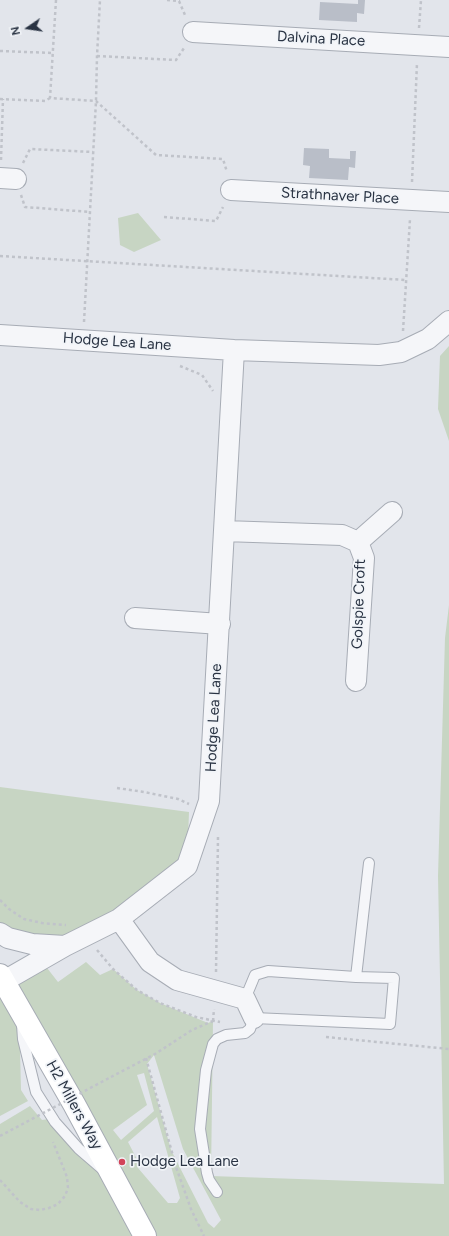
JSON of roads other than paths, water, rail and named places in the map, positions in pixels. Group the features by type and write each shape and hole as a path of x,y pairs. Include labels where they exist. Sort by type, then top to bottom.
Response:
{"street":[{"name":"Dalvina Place","path":"193,32 449,47"},
{"name":"Strathnaver Place","path":"231,190 449,202"},
{"name":"Hodge Lea Lane","path":"0,335 234,350 379,355 401,352 428,339 449,321"},
{"name":"Hodge Lea Lane","path":"2,978 119,919 187,866 209,800 220,624 234,350"},
{"path":"358,542 392,512"},
{"name":"Golspie Croft","path":"224,531 342,535 358,542 364,558 356,681"},
{"path":"135,618 220,624"},
{"path":"119,919 150,962 177,980 245,999 254,1018"},
{"path":"0,933 8,938 32,944 65,946"},
{"name":"H2 Millers Way","path":"2,978 74,1104 145,1236"}],"lane":[{"path":"356,977 369,863"},
{"path":"216,1192 209,1180 200,1129 206,1070 213,1044 217,1039 226,1035 245,1033 250,1029 254,1018 390,1024 394,978 268,972 255,975 245,999"}],"place":[{"name":"Hodge Lea Lane","path":"122,1162"}]}
